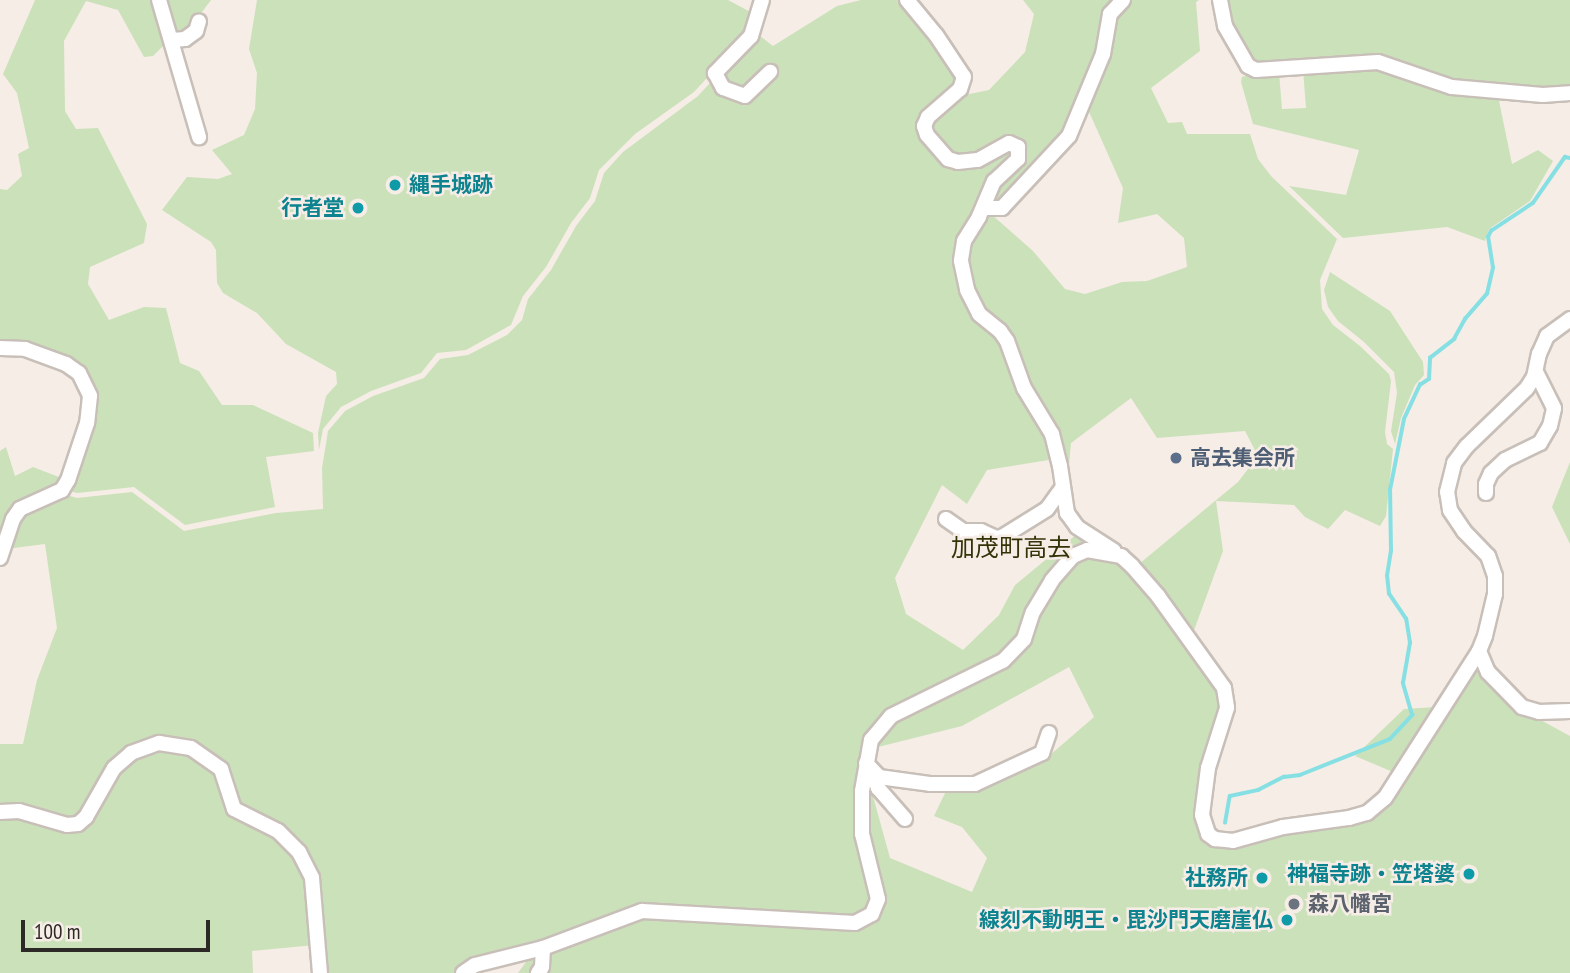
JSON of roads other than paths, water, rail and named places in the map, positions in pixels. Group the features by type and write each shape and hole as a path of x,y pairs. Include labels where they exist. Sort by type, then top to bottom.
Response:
{"street":[{"path":"159,0 172,40 177,71 199,137"},
{"path":"762,0 751,36 715,73 723,88 745,96 770,72"},
{"path":"907,0 936,35 964,77 960,89 928,117 924,125 927,135 948,159 958,162 978,160 1009,143 1018,147 1017,159 994,181 962,248 967,290 979,314 1000,331 1007,341 1024,388 1056,443 1067,513 1077,527 1121,556 1158,596 1224,688 1227,708 1209,768 1202,815 1205,831 1215,839 1233,841 1304,822 1360,816 1374,809 1385,797 1479,651 1495,594 1495,576 1488,556 1455,520 1448,504 1448,485 1454,463 1527,388 1536,372 1547,335 1570,319"},
{"path":"983,208 1002,208 1069,136 1103,54 1110,14 1123,0"},
{"path":"1220,0 1225,26 1248,66 1256,70 1378,62 1452,87 1543,95 1570,93"},
{"path":"172,40 186,38 196,31 199,21"},
{"path":"0,348 24,349 66,364 79,373 90,396 87,423 68,480 62,490 20,509 13,519 0,558"},
{"path":"1486,493 1491,473 1505,460 1540,443 1550,426 1554,408 1536,372"},
{"path":"946,519 963,531 981,531 996,538 1002,537 1048,509 1063,487"},
{"path":"463,973 475,965 543,948 642,911 838,922 863,920 872,914 878,899 862,834 871,740 891,716 987,670 1017,646 1024,639 1033,612 1052,580 1073,555 1087,550 1121,556"},
{"path":"1479,651 1488,672 1522,707 1539,712 1570,711"},
{"path":"869,768 879,777 930,785 984,782 1042,753 1049,733"},
{"path":"0,812 19,811 67,825 78,824 86,817 114,768 131,753 159,743 191,748 221,769 234,810 278,831 299,852 312,878 320,973"},
{"path":"869,768 878,788 905,819"},
{"path":"538,973 542,967 543,948"}],"waterway":[{"path":"1225,823 1230,796 1258,790 1284,777 1300,775 1390,739 1412,715 1403,683 1410,643 1406,619 1389,594 1387,576 1391,551 1390,490 1404,419 1420,385 1429,379 1430,358 1454,339 1465,319 1487,294 1493,268 1488,237 1491,231 1533,203 1565,157 1570,158"}],"place":[{"name":"縄手城跡","path":"395,185"},
{"name":"行者堂","path":"358,208"},
{"name":"高去集会所","path":"1176,458"},
{"name":"神福寺跡・笠塔婆","path":"1469,874"},
{"name":"社務所","path":"1262,878"},
{"name":"森八幡宮","path":"1294,904"},
{"name":"線刻不動明王・毘沙門天磨崖仏","path":"1287,920"}],"district":[{"name":"加茂町高去","path":"1011,548"}]}
